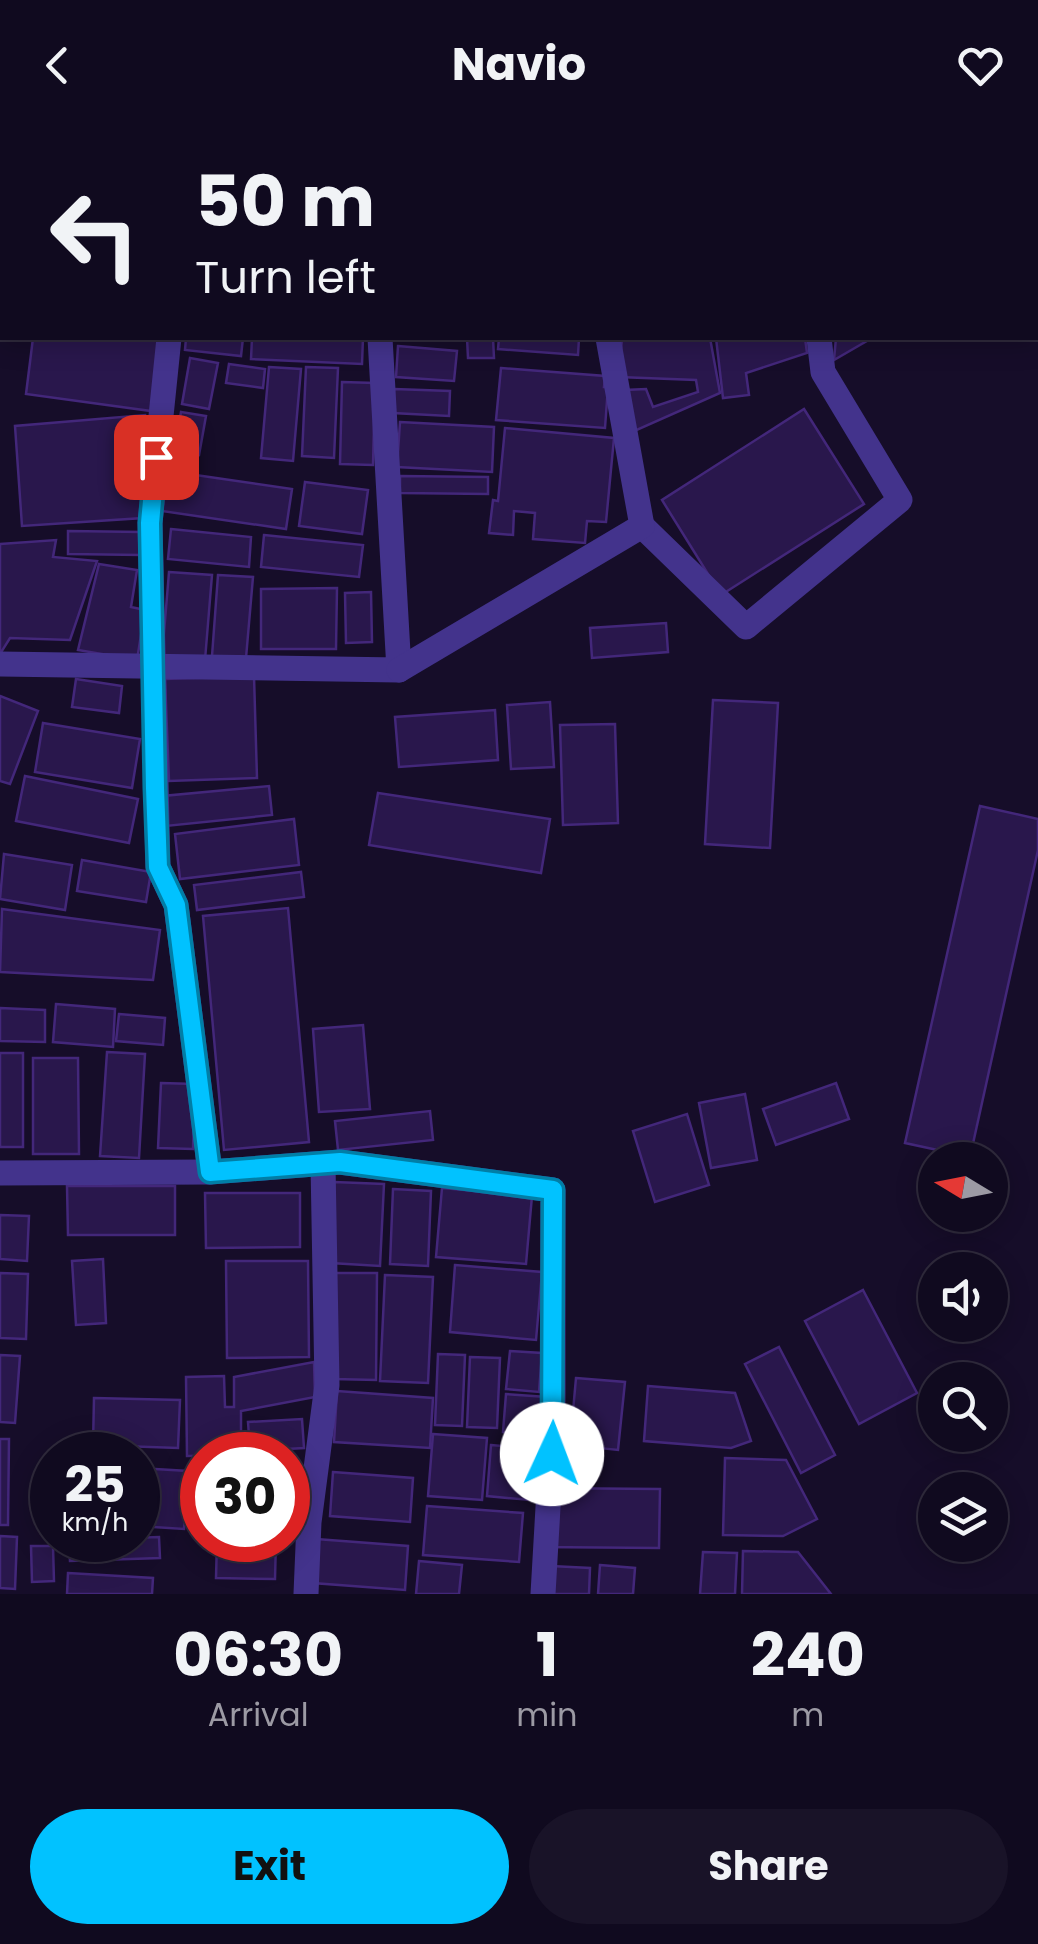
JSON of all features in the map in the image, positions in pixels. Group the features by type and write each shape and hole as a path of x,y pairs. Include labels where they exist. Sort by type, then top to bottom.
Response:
{"street":[{"path":"170,340 150,523 150,670 158,867 176,905 210,1172"},
{"path":"380,340 399,670"},
{"path":"608,340 642,526 746,627 900,500 823,372 820,340"},
{"path":"0,664 150,670 399,670 642,526"},
{"path":"306,1594 309,1522 327,1385 323,1164"},
{"path":"0,1174 210,1172 323,1164 410,1168 553,1190 554,1421 543,1594"}],"building":[{"path":"33,340 160,340 151,411 26,394"},
{"path":"186,340 243,340 241,356 185,350"},
{"path":"252,340 363,340 362,364 251,359"},
{"path":"467,340 493,340 494,358 468,358"},
{"path":"499,340 579,340 578,355 498,349"},
{"path":"622,340 710,340 720,393 630,433 625,390 646,389 653,407 698,392 696,380 619,377"},
{"path":"716,340 805,340 807,353 746,373 749,395 723,398"},
{"path":"836,340 869,340 834,360"},
{"path":"398,346 457,351 454,381 396,377"},
{"path":"190,358 218,363 209,409 182,404"},
{"path":"229,364 265,369 263,388 226,383"},
{"path":"269,367 301,369 293,461 261,458"},
{"path":"306,367 338,368 334,458 302,456"},
{"path":"501,368 605,376 605,428 496,420"},
{"path":"342,382 375,383 373,465 340,464"},
{"path":"394,389 450,391 449,416 393,413"},
{"path":"804,409 864,504 721,595 662,500"},
{"path":"181,412 206,416 199,455 174,451"},
{"path":"145,415 143,518 22,526 15,426"},
{"path":"400,422 494,427 492,472 397,467"},
{"path":"505,428 614,438 606,522 587,521 585,543 533,539 535,513 514,511 513,535 489,533 493,500 498,501"},
{"path":"168,471 292,489 286,529 162,511"},
{"path":"400,476 488,477 488,494 400,493"},
{"path":"305,482 368,490 362,534 299,526"},
{"path":"171,529 251,537 249,567 168,559"},
{"path":"68,531 142,532 141,555 68,554"},
{"path":"264,535 363,545 359,577 261,567"},
{"path":"56,540 53,557 97,561 70,640 10,638 0,654 0,544"},
{"path":"99,564 137,570 131,607 145,610 137,660 78,650"},
{"path":"169,572 212,575 205,660 162,657"},
{"path":"218,575 253,577 246,658 212,656"},
{"path":"337,588 336,649 261,649 261,589"},
{"path":"371,592 372,642 346,643 345,593"},
{"path":"666,623 668,652 592,658 590,628"},
{"path":"254,676 257,778 169,781 165,679"},
{"path":"76,679 122,686 119,713 72,707"},
{"path":"0,696 38,711 10,784 0,781"},
{"path":"713,700 778,703 770,848 705,844"},
{"path":"550,702 554,767 511,769 507,705"},
{"path":"495,710 498,760 399,767 395,717"},
{"path":"43,723 140,739 132,788 35,772"},
{"path":"615,724 618,823 563,825 560,725"},
{"path":"25,776 138,799 129,843 16,821"},
{"path":"269,786 272,815 166,826 163,796"},
{"path":"378,793 550,819 541,873 369,845"},
{"path":"980,806 1038,819 1038,850 973,1142 905,1143"},
{"path":"294,819 299,865 180,879 175,834"},
{"path":"4,854 72,865 65,910 0,899"},
{"path":"82,860 151,872 146,902 77,891"},
{"path":"301,872 304,897 197,910 194,885"},
{"path":"288,908 309,1142 224,1150 203,916"},
{"path":"2,909 160,930 153,980 0,972"},
{"path":"56,1004 115,1009 113,1047 53,1042"},
{"path":"0,1008 45,1010 45,1042 0,1041"},
{"path":"119,1014 165,1018 163,1045 116,1041"},
{"path":"363,1025 370,1109 319,1112 313,1029"},
{"path":"107,1052 145,1054 139,1158 100,1156"},
{"path":"0,1053 23,1053 23,1147 0,1147"},
{"path":"33,1058 78,1058 79,1154 33,1154"},
{"path":"161,1083 195,1084 193,1149 158,1148"},
{"path":"836,1083 849,1119 776,1145 763,1109"},
{"path":"745,1094 757,1160 711,1168 699,1103"},
{"path":"430,1111 433,1140 338,1150 335,1121"},
{"path":"687,1114 709,1185 655,1202 633,1131"},
{"path":"334,1182 384,1184 380,1266 331,1263"},
{"path":"67,1186 175,1186 175,1235 68,1235"},
{"path":"442,1188 532,1196 526,1264 436,1257"},
{"path":"393,1189 431,1191 428,1266 390,1264"},
{"path":"205,1193 300,1193 300,1247 206,1248"},
{"path":"0,1215 29,1216 27,1261 0,1259"},
{"path":"103,1259 106,1323 76,1325 72,1261"},
{"path":"226,1261 308,1261 309,1357 227,1358"},
{"path":"455,1265 542,1272 536,1340 450,1332"},
{"path":"0,1273 28,1274 26,1339 0,1338"},
{"path":"335,1273 377,1273 376,1380 334,1379"},
{"path":"385,1275 433,1277 428,1383 380,1381"},
{"path":"863,1290 917,1393 859,1424 805,1321"},
{"path":"779,1347 835,1455 801,1473 745,1364"},
{"path":"510,1351 542,1353 539,1392 506,1389"},
{"path":"438,1354 465,1355 462,1426 435,1425"},
{"path":"0,1355 20,1356 15,1423 0,1422"},
{"path":"470,1357 500,1358 497,1428 467,1427"},
{"path":"314,1362 315,1397 241,1411 241,1432 187,1432 186,1377 224,1376 225,1407 234,1407 234,1377"},
{"path":"576,1378 625,1382 618,1450 570,1445"},
{"path":"648,1386 735,1393 751,1441 731,1448 644,1441"},
{"path":"337,1391 433,1398 430,1448 334,1442"},
{"path":"506,1394 546,1397 543,1435 503,1432"},
{"path":"94,1398 180,1400 178,1448 160,1447 160,1432 93,1432"},
{"path":"302,1419 303,1432 249,1432 248,1422"},
{"path":"433,1434 487,1438 482,1500 428,1496"},
{"path":"0,1439 9,1439 8,1525 0,1525"},
{"path":"491,1445 534,1449 530,1500 487,1496"},
{"path":"725,1458 786,1460 817,1519 783,1536 723,1535"},
{"path":"160,1469 180,1471 180,1529 160,1527"},
{"path":"333,1472 413,1478 410,1522 330,1516"},
{"path":"538,1488 660,1489 659,1548 538,1547"},
{"path":"427,1506 523,1513 519,1562 423,1555"},
{"path":"0,1536 17,1537 15,1589 0,1588"},
{"path":"316,1539 408,1546 405,1590 313,1583"},
{"path":"743,1551 798,1552 831,1594 742,1594"},
{"path":"703,1552 737,1553 735,1594 700,1594"},
{"path":"419,1561 462,1565 459,1594 416,1594"},
{"path":"31,1562 53,1562 54,1581 32,1582"},
{"path":"216,1562 275,1562 275,1579 216,1578"},
{"path":"600,1565 635,1568 633,1594 598,1594"},
{"path":"551,1566 590,1568 589,1594 550,1594"},
{"path":"68,1573 153,1578 152,1594 67,1594"}],"route":[{"path":"156,457 150,523 150,670 158,867 176,905 210,1172 340,1162 410,1168 553,1190 552,1454"}]}
